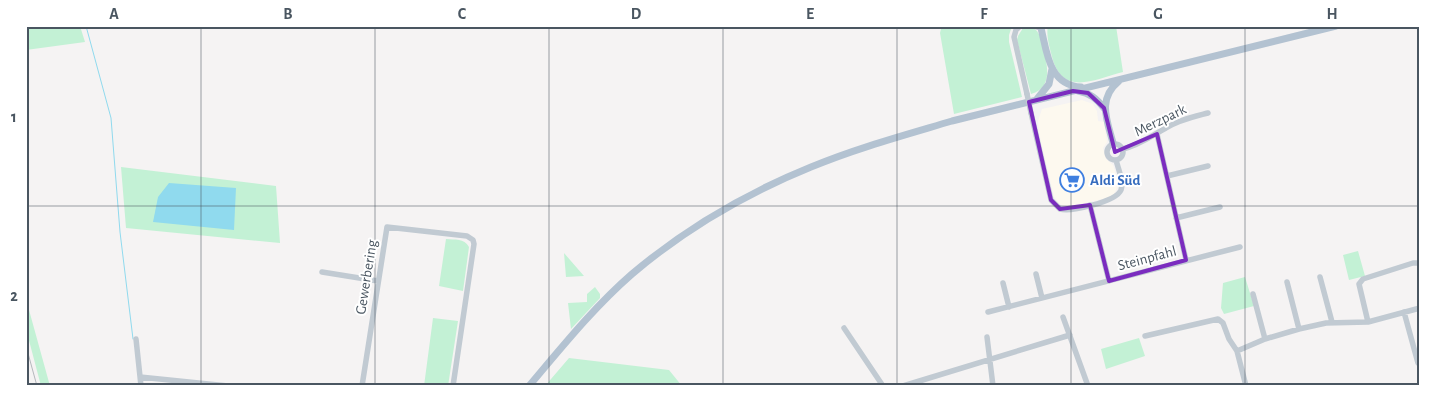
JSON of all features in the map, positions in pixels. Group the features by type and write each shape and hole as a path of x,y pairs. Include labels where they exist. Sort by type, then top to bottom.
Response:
{"main road":[{"path":"529,386 570,337 632,274 716,215 760,190 812,166 903,135 1087,87 1336,26"},
{"path":"1040,27 1052,69 1056,76 1069,84 1087,87"},
{"path":"1034,101 1041,96 1049,84 1052,69"},
{"path":"1104,108 1109,92 1121,79"},
{"path":"1073,91 1088,93 1100,102 1104,108 1113,143"}],"street":[{"path":"1020,26 1016,30 1014,37 1051,200 1056,207 1064,210 1110,200 1119,194 1122,185 1116,160"},
{"name":"Merzpark","path":"1123,149 1139,145 1165,128 1182,120 1208,113"},
{"path":"1157,134 1186,260"},
{"path":"1113,143 1118,144 1123,149 1122,155 1116,160 1109,158 1107,154 1107,148 1113,143"},
{"path":"1167,176 1208,166"},
{"name":"Steinpfahl","path":"1090,204 1109,281 1240,247"},
{"path":"1176,218 1220,207"},
{"name":"Gewerbering","path":"362,386 387,227 467,236 474,244 453,386"},
{"path":"1368,322 1360,282 1363,279 1412,263 1420,263"},
{"path":"322,272 378,281"},
{"path":"1036,274 1042,298"},
{"path":"1320,277 1332,322"},
{"path":"988,312 1109,281"},
{"path":"1003,282 1009,307"},
{"path":"1287,282 1299,329"},
{"path":"1253,294 1265,339"},
{"path":"1237,351 1265,339 1299,329 1332,322 1368,322 1420,308"},
{"path":"1404,312 1418,363"},
{"path":"1063,317 1088,386"},
{"path":"1146,336 1218,319 1224,323 1229,339 1237,351 1246,386"},
{"path":"844,328 883,386"},
{"path":"903,386 1070,335"},
{"path":"987,337 993,386"},
{"path":"136,339 141,386"},
{"path":"140,377 228,386"}],"highlighted area":[{"path":"1073,91 1088,93 1104,108 1115,152 1157,134 1186,260 1109,281 1090,205 1060,209 1051,200 1029,102"}],"shaded area":[{"path":"1082,100 1093,104 1097,111 1098,121 1104,122 1107,142 1103,148 1106,159 1113,165 1119,184 1114,194 1107,198 1067,207 1060,204 1054,197 1038,121 1042,109"}],"green space":[{"path":"26,26 80,26 85,42 26,50"},
{"path":"947,26 1012,26 1009,42 1022,97 954,114 940,33 941,29"},
{"path":"1031,26 1040,36 1046,61 1047,77 1039,90 1031,94 1017,40 1023,28"},
{"path":"1048,26 1116,26 1123,72 1089,81 1070,81 1062,76 1056,67 1051,53"},
{"path":"121,167 276,186 280,243 126,228"},
{"path":"446,239 462,241 469,247 463,291 439,286"},
{"path":"1358,251 1365,276 1349,280 1343,255"},
{"path":"564,253 584,276 566,277"},
{"path":"1245,277 1254,306 1224,314 1221,308 1223,283"},
{"path":"595,287 600,294 600,298 571,329 568,303 587,302 587,294"},
{"path":"26,299 50,386 41,386 26,329"},
{"path":"433,318 458,321 448,386 424,386"},
{"path":"1139,338 1145,356 1106,369 1101,349"},
{"path":"569,358 669,370 682,386 545,386"}],"water":[{"path":"169,183 236,188 234,230 153,222 158,197"}],"waterway":[{"path":"86,26 111,118 120,232 133,339"}],"railway":[{"path":"26,346 37,386"},
{"path":"26,381 28,386"}],"place":[{"name":"Aldi Süd","path":"1072,180"}]}
